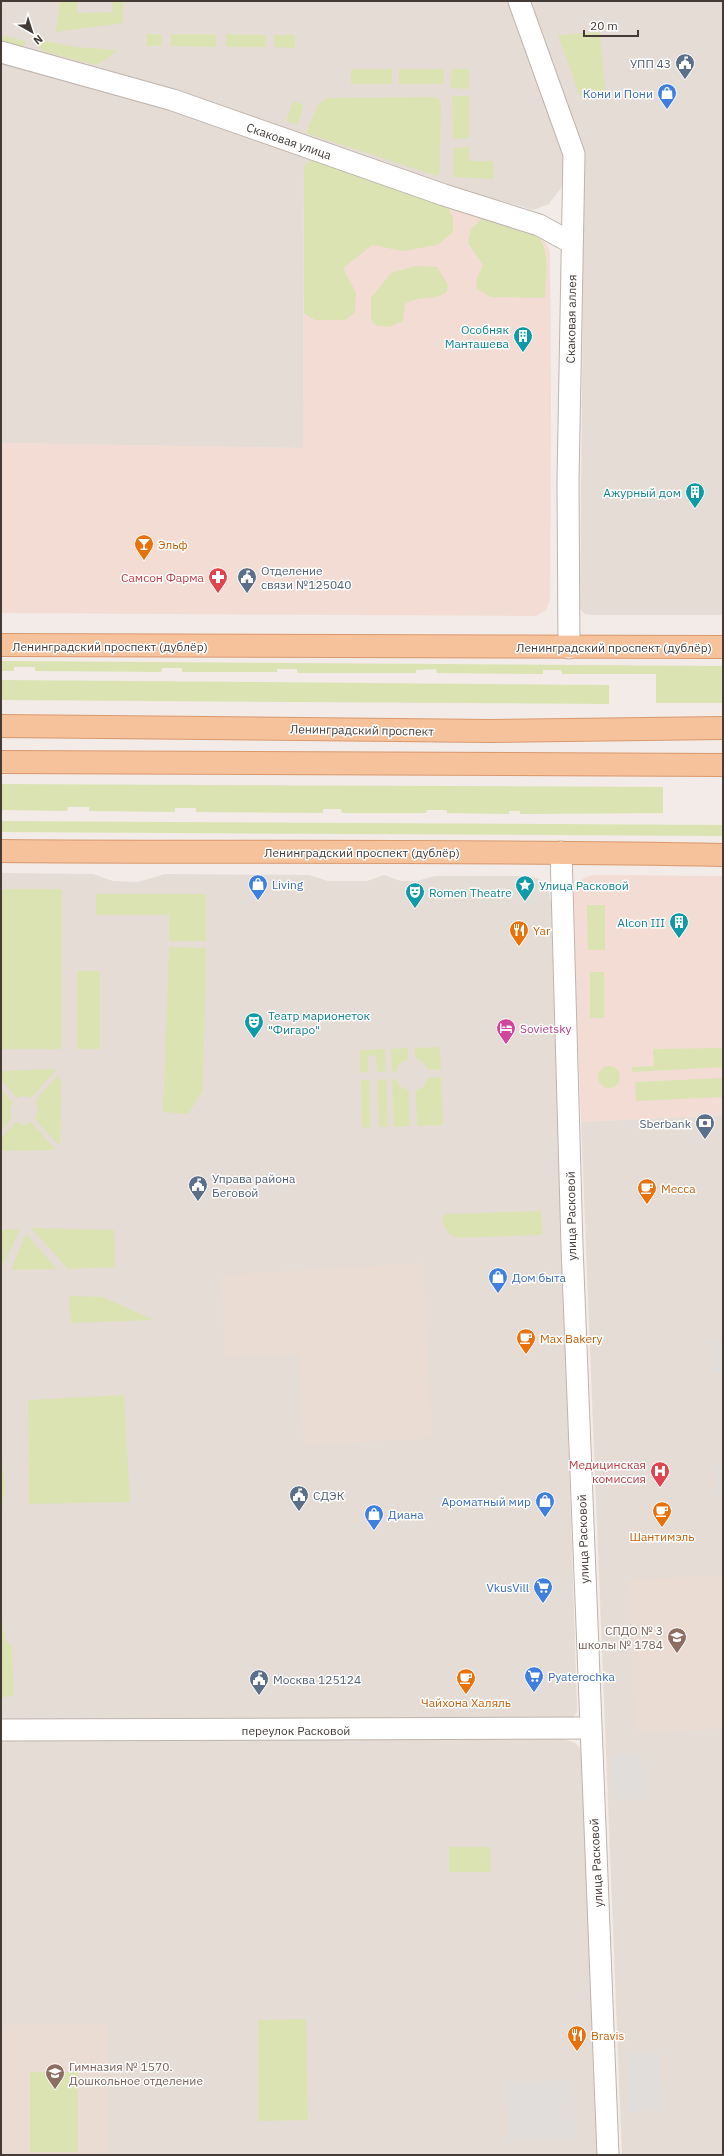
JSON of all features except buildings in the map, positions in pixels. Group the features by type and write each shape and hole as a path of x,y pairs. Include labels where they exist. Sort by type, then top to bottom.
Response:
{"main road":[{"name":"Ленинградский проспект (дублёр)","path":"1,645 568,648 723,647"},
{"name":"Ленинградский проспект","path":"1,726 490,731 723,728"},
{"path":"1,762 723,765"},
{"name":"Ленинградский проспект (дублёр)","path":"1,851 219,853 561,852 723,855"}],"street":[{"name":"Скаковая аллея","path":"519,1 574,154 568,481 568,648"},
{"name":"Скаковая улица","path":"1,52 173,100 437,192 539,225 572,242"},
{"name":"улица Расковой","path":"561,852 571,1238 608,2155"},
{"name":"переулок Расковой","path":"1,1730 590,1728"}],"shaded area":[{"path":"1,1 508,1 562,143 565,156 564,178 561,188 549,204 533,210 428,181 1,41"},
{"path":"527,1 723,1 723,615 591,615 585,614 580,609 584,167"},
{"path":"1,59 149,103 311,160 304,166 303,448 1,443"},
{"path":"311,160 534,233 546,243 550,251 551,400 550,600 546,610 536,616 1,613 1,443 303,448 304,166"},
{"path":"1,873 93,874 113,881 138,882 165,874 309,875 328,881 367,881 384,875 401,881 417,881 435,876 528,876 539,879 547,886 551,903 577,1707 577,1712 572,1719 1,1721"},
{"path":"595,875 723,876 723,1115 581,1122 573,895 579,882 586,877"},
{"path":"723,1115 723,2155 622,2155 581,1122"},
{"path":"423,1263 432,1438 303,1445 299,1354 225,1357 221,1275"},
{"path":"723,1341 723,1372 712,1373 710,1342"},
{"path":"723,1466 723,1494 716,1494 715,1467"},
{"name":"СПДО № 3 школы № 1784","path":"723,1576 723,1729 635,1732 629,1579"},
{"path":"1,1738 564,1739 575,1743 579,1747 581,1753 598,2155 1,2155"},
{"path":"641,1753 643,1799 614,1800 612,1755"},
{"name":"Гимназия № 1570. Дошкольное отделение","path":"108,2024 109,2155 1,2155 1,2025"},
{"path":"659,2052 662,2110 629,2112 627,2053"},
{"path":"573,2080 576,2138 509,2141 506,2082"}],"green space":[{"path":"60,1 77,1 77,13 112,12 112,1 123,1 123,23 56,32"},
{"path":"600,32 606,96 581,99 558,35"},
{"path":"147,34 162,34 162,46 147,46"},
{"path":"171,34 216,34 216,47 171,46"},
{"path":"226,34 266,35 266,47 226,47"},
{"path":"1,35 25,41 25,44 23,48 1,41"},
{"path":"274,35 295,35 295,48 274,47"},
{"path":"41,40 75,47 117,50 107,59 96,65 42,51 39,47"},
{"path":"351,69 392,69 392,84 351,84"},
{"path":"399,69 444,69 444,84 399,84"},
{"path":"452,69 469,69 469,89 451,88"},
{"path":"452,96 469,96 469,138 453,139"},
{"path":"434,97 439,99 441,104 440,171 437,176 306,133 318,105 327,98"},
{"path":"293,101 304,105 297,125 286,121"},
{"path":"469,147 469,161 493,161 494,179 453,177 453,148"},
{"path":"311,160 446,204 453,218 453,232 437,245 403,251 372,245 343,268 356,293 355,312 345,320 315,320 304,313 304,166"},
{"path":"484,217 524,229 534,233 540,238 546,263 545,298 491,297 476,288 477,278 483,265 468,243 471,229"},
{"path":"416,266 437,267 448,285 447,292 442,295 411,301 405,304 403,321 389,327 377,326 371,319 371,298 391,273"},
{"path":"1,661 723,666 723,703 656,703 656,674 562,674 561,670 543,670 543,674 437,673 436,669 416,670 416,673 297,673 297,669 277,669 277,672 182,672 182,668 162,668 161,672 35,671 35,667 14,667 14,671 1,671"},
{"path":"1,680 609,685 609,704 1,700"},
{"path":"1,784 663,787 663,813 520,814 520,811 509,811 509,814 447,813 447,810 427,810 426,813 342,813 341,809 323,809 323,813 196,812 196,808 175,808 175,812 89,811 89,807 68,807 67,811 1,810"},
{"path":"723,809 723,836 1,832 1,821 722,825"},
{"path":"1,889 62,889 61,1049 1,1049"},
{"path":"96,894 206,894 206,941 169,941 169,915 96,915"},
{"path":"587,905 605,905 605,950 588,950"},
{"path":"169,947 206,948 203,1090 188,1114 163,1112"},
{"path":"77,971 100,971 100,1049 77,1049"},
{"path":"590,972 604,972 604,1018 590,1018"},
{"path":"440,1047 441,1070 428,1070 423,1062 415,1058 415,1048"},
{"path":"408,1048 408,1059 399,1064 396,1072 392,1072 391,1049"},
{"path":"723,1048 723,1067 632,1072 632,1067 654,1066 653,1049"},
{"path":"385,1049 386,1072 377,1072 376,1055 368,1056 368,1072 360,1073 360,1050"},
{"path":"609,1066 613,1067 619,1073 619,1081 613,1087 609,1088 605,1087 599,1081 598,1077 599,1073 605,1067"},
{"path":"56,1070 31,1098 23,1096 17,1098 1,1080 1,1071"},
{"path":"59,1074 61,1082 60,1146 35,1119 38,1110 35,1101"},
{"path":"441,1077 443,1125 417,1126 416,1091 424,1086 428,1078"},
{"path":"723,1078 723,1097 636,1101 635,1082"},
{"path":"386,1079 388,1127 379,1127 377,1080"},
{"path":"392,1079 396,1079 401,1087 409,1091 410,1126 394,1127"},
{"path":"361,1080 369,1080 370,1127 362,1128"},
{"path":"1,1089 13,1102 10,1111 12,1118 1,1131"},
{"path":"16,1122 24,1125 31,1122 56,1150 1,1151 1,1138"},
{"path":"541,1211 543,1233 540,1235 457,1238 446,1229 443,1224 442,1217 446,1214"},
{"path":"31,1228 114,1230 115,1267 68,1269"},
{"path":"20,1229 1,1268 1,1230"},
{"path":"26,1234 57,1269 11,1270"},
{"path":"69,1296 103,1297 154,1320 71,1323"},
{"path":"124,1395 130,1502 29,1504 28,1400"},
{"path":"1,1445 5,1487 1,1520"},
{"path":"1,1610 5,1640 12,1646 13,1695 1,1698"},
{"path":"449,1847 490,1847 491,1872 449,1872"},
{"path":"306,2019 308,2120 259,2121 258,2020"},
{"path":"30,2072 78,2072 78,2152 30,2152"}],"place":[{"name":"УПП 43","path":"685,80"},
{"name":"Кони и Пони","path":"667,110"},
{"name":"Особняк Манташева","path":"523,353"},
{"name":"Ажурный дом","path":"695,509"},
{"name":"Эльф","path":"144,561"},
{"name":"Самсон Фарма","path":"218,594"},
{"name":"Отделение связи №125040","path":"247,594"},
{"name":"Living","path":"258,901"},
{"name":"Улица Расковой","path":"525,902"},
{"name":"Romen Theatre","path":"415,909"},
{"name":"Alcon III","path":"679,939"},
{"name":"Yar","path":"519,947"},
{"name":"Театр марионеток \"Фигаро\"","path":"254,1039"},
{"name":"Sovietsky","path":"506,1045"},
{"name":"Sberbank","path":"705,1140"},
{"name":"Управа района Беговой","path":"198,1202"},
{"name":"Mecca","path":"647,1205"},
{"name":"Дом быта","path":"498,1294"},
{"name":"Max Bakery","path":"526,1355"},
{"name":"Медицинская комиссия","path":"660,1488"},
{"name":"СДЭК","path":"299,1512"},
{"name":"Ароматный мир","path":"545,1518"},
{"name":"Шантимэль","path":"662,1528"},
{"name":"Диана","path":"374,1531"},
{"name":"VkusVill","path":"543,1604"},
{"name":"СПДО № 3 школы № 1784","path":"677,1654"},
{"name":"Pyaterochka","path":"534,1693"},
{"name":"Чайхона Халяль","path":"466,1695"},
{"name":"Москва 125124","path":"259,1696"},
{"name":"Bravis","path":"577,2052"},
{"name":"Гимназия № 1570. Дошкольное отделение","path":"55,2090"}]}
